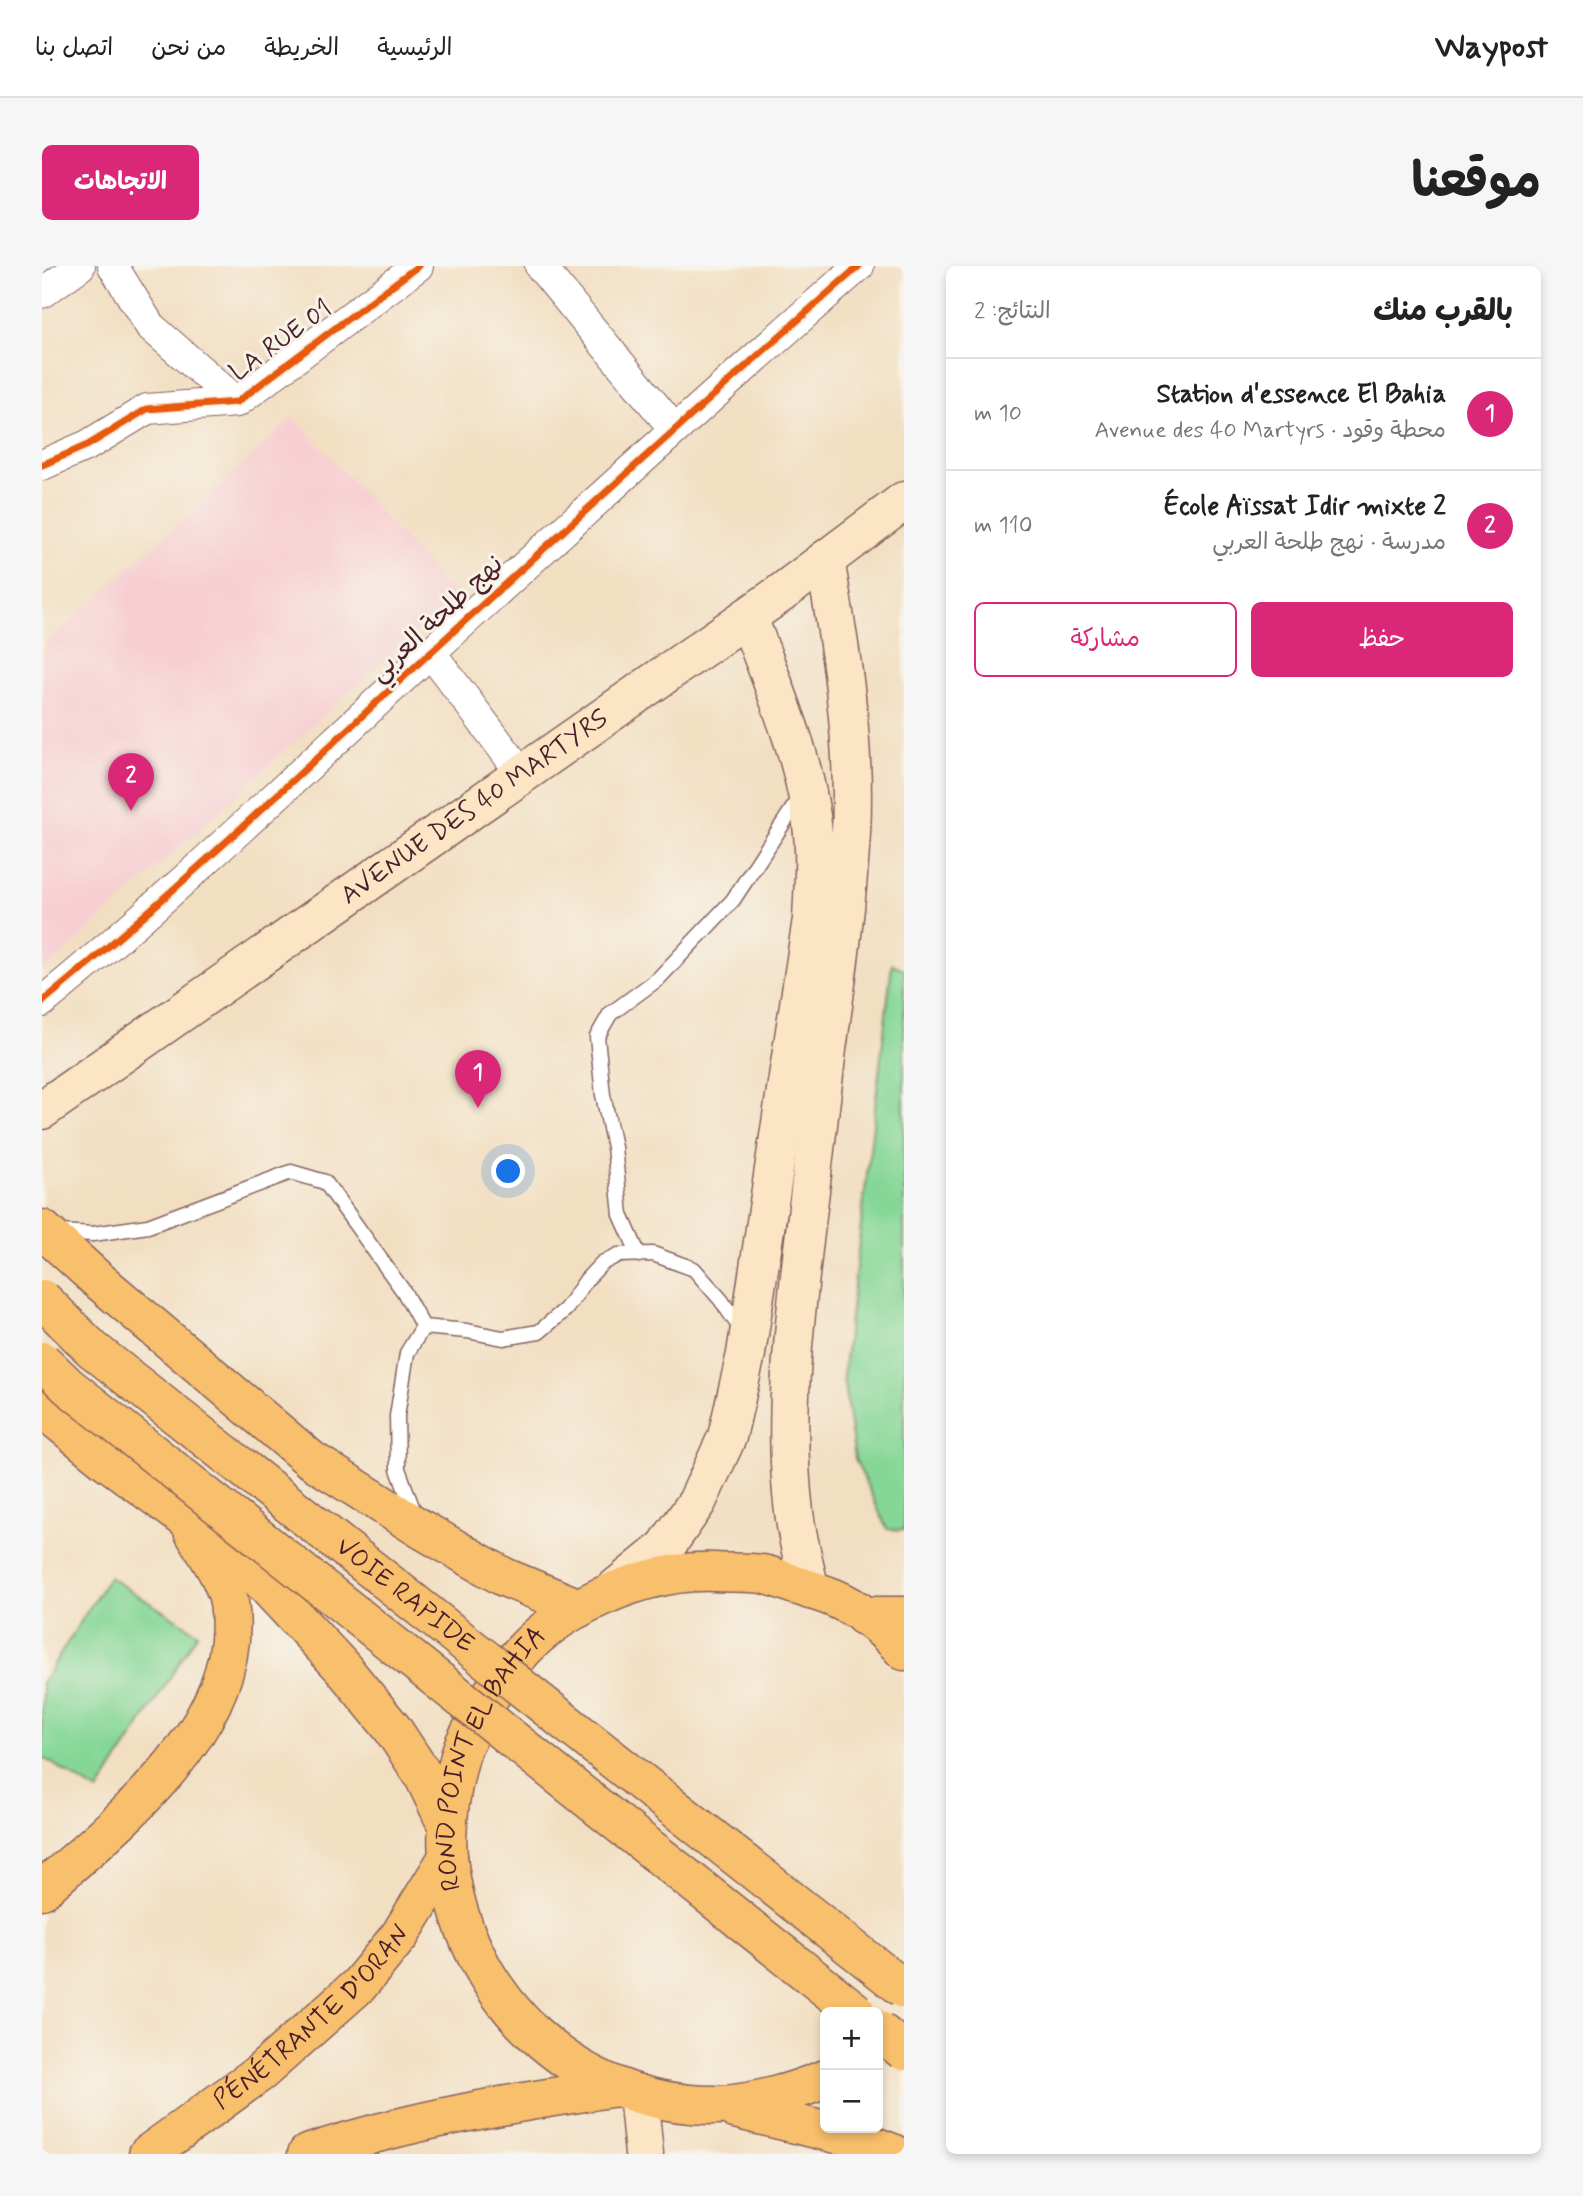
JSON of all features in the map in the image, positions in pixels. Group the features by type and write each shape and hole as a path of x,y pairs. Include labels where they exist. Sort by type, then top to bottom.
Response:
{"main road":[{"name":"AVENUE DES 40 MARTYRS","path":"42,1110 748,617 904,501"},
{"path":"616,1588 665,1548 697,1502 727,1437 845,915 851,831 851,749 841,647 825,560"},
{"path":"748,617 793,740 806,789 814,848 789,1389 789,1442 794,1512 810,1590"},
{"path":"44,1230 149,1324 310,1459 421,1529 504,1577 579,1608"},
{"name":"VOIE RAPIDE","path":"42,1299 92,1349 904,1989"},
{"name":"VOIE RAPIDE","path":"42,1361 68,1386 850,2007"},
{"path":"42,1408 107,1461 243,1561 342,1667 392,1728 423,1776 448,1841"},
{"path":"42,1889 145,1794 185,1750 208,1713 224,1676 229,1642 229,1601 214,1565 187,1520"},
{"name":"ROND POINT EL BAHIA","path":"820,2081 792,2092 720,2105 679,2103 628,2090 564,2059 518,2020 483,1972 459,1916 448,1841 462,1749 497,1682 531,1640 579,1608 616,1588 690,1571 764,1574 836,1598 891,1637 904,1651"},
{"path":"863,1616 904,1616"},
{"name":"PÉNÉTRANTE D'ORAN","path":"148,2154 261,2072 359,1985 400,1935 448,1841"},
{"path":"883,2042 904,2022"},
{"path":"883,2034 904,2051"},
{"path":"307,2154 344,2141 442,2116 628,2090 643,2154"},
{"path":"720,2105 853,2138 895,2154"}],"street":[{"path":"42,293 79,266"},
{"path":"113,266 150,327 237,402"},
{"name":"LA RUE 01","path":"42,465 88,445 147,409 237,402 418,266"},
{"path":"540,266 674,429"},
{"name":"نهج طلحة العربي","path":"42,1002 225,843 674,429 859,266"},
{"path":"431,653 522,774"}],"lane":[{"path":"639,1255 621,1215 614,1147 603,1095 597,1037 610,1014 657,979 733,900 806,789"},
{"path":"44,1230 93,1234 148,1226 291,1172 325,1182 404,1292 424,1327"},
{"path":"424,1327 503,1338 539,1332 566,1309 602,1263 618,1255 653,1255 694,1269 721,1300 748,1339"},
{"path":"421,1529 398,1469 397,1416 407,1353 424,1327"}],"shaded area":[{"path":"294,417 455,595 42,973 42,648"}],"green space":[{"path":"892,964 904,969 904,1530 887,1529 855,1459 843,1377"},
{"path":"109,1577 198,1633 98,1792 42,1757 42,1683"}],"cycle path":[{"path":"42,465 88,445 147,409 237,402 418,266"},
{"path":"42,1002 186,878 420,662 859,266"}],"place":[{"name":"École Aïssat Idir mixte 2","path":"131,811"},
{"name":"Station d'essence El Bahia","path":"478,1108"}]}
